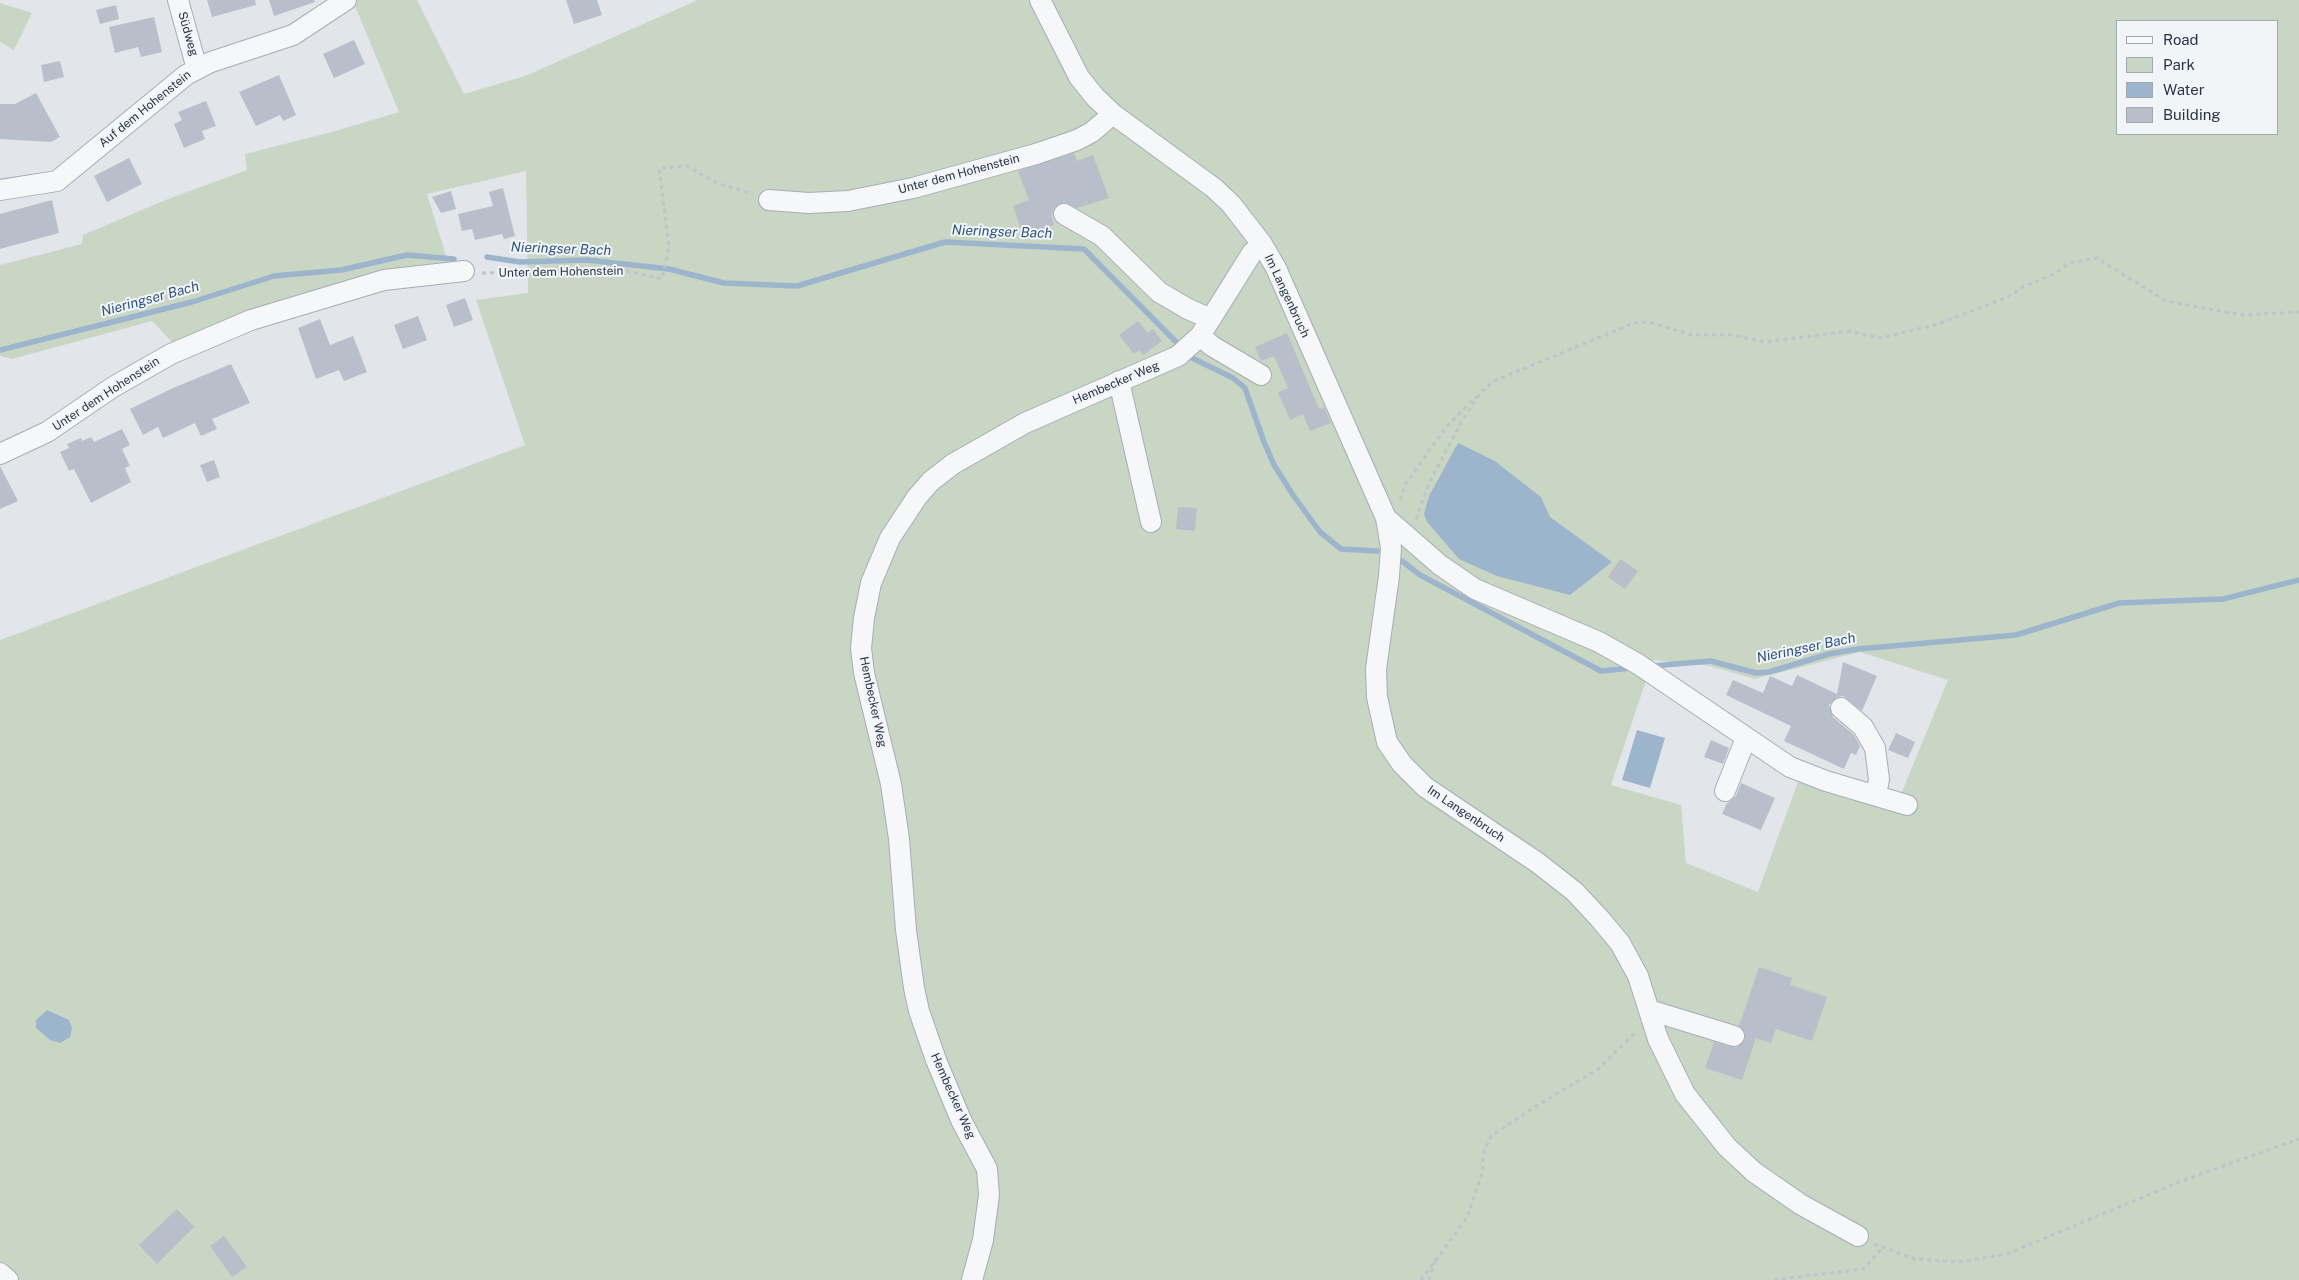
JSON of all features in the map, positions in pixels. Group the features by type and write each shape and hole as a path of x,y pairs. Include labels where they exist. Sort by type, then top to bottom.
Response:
{"street":[{"name":"Südweg","path":"178,0 197,69"},
{"name":"Auf dem Hohenstein","path":"0,190 57,181 186,75 211,62 292,35 346,0"},
{"name":"Im Langenbruch","path":"1040,0 1080,77 1095,97 1112,114 1214,188 1246,220 1276,268 1393,510 1410,538 1440,565 1475,589 1599,642 1638,664 1790,767 1826,781 1907,806"},
{"name":"Unter dem Hohenstein","path":"769,200 809,203 848,201 913,188 1036,154 1077,140 1092,132 1112,114"},
{"path":"1064,214 1102,236 1159,292 1188,309 1211,318"},
{"path":"1190,345 1211,318 1252,253 1262,244"},
{"name":"Unter dem Hohenstein","path":"0,454 15,449 47,432 113,387 170,354 251,320 384,280 464,270"},
{"path":"1190,345 1212,346 1261,375"},
{"name":"Hembecker Weg","path":"972,1280 983,1240 988,1195 987,1169 948,1089 919,1011 906,930 899,839 891,784 864,673 862,648 864,618 872,583 890,538 917,497 932,481 953,464 1025,423 1119,381 1190,345"},
{"path":"1119,381 1151,522"},
{"name":"Im Langenbruch","path":"1393,510 1390,566 1376,669 1377,698 1387,742 1402,764 1426,788 1538,863 1574,892 1620,943 1638,976 1658,1038 1685,1094 1727,1148 1754,1172 1800,1204 1858,1236"},
{"path":"1841,708 1863,727 1875,748 1879,779 1876,796"},
{"path":"1725,791 1746,738"},
{"path":"1650,1013 1734,1036"},
{"path":"0,1273 8,1280"}],"path":[{"name":"Unter dem Hohenstein","path":"464,270 481,273 627,271 662,279 669,247 660,168 687,166 717,183 769,200"},
{"path":"1393,510 1405,485 1447,426 1494,381 1634,323 1648,322 1692,335 1732,335 1765,342 1849,331 1880,338 1935,325 2008,297 2023,287 2054,274 2070,262 2097,258 2166,301 2242,315 2299,312"},
{"path":"1410,538 1420,505 1462,421 1481,392"},
{"path":"1421,1280 1467,1218 1482,1174 1483,1154 1491,1136 1533,1108 1597,1070 1650,1013"},
{"path":"1858,1236 1915,1259 1959,1262 2007,1254 2179,1182 2299,1139"},
{"path":"1774,1280 1863,1270 1884,1248"},
{"path":"1429,1280 1436,1258"}],"green space":[{"path":"355,0 417,0 464,94 525,76 698,0 2299,0 2299,1280 0,1280 0,640 525,445 476,300 528,293 526,171 427,194 449,265 263,309 172,342 152,321 12,359 0,356 0,265 82,244 83,235 168,199 247,170 245,154 332,132 399,112 353,1","holes":["1495,461 1541,497 1550,517","1860,652 1948,680 1899,799 1803,768 1758,892 1686,863 1681,805 1611,785 1653,660 1710,666 1755,679"]},
{"path":"0,3 32,13 14,50 0,42"}],"water":[{"path":"1458,443 1495,461 1541,497 1550,517 1612,562 1570,595 1497,576 1459,559 1427,522 1424,514 1429,496"},
{"path":"1637,730 1665,738 1650,788 1622,780"},
{"path":"47,1010 69,1020 72,1028 70,1037 60,1043 50,1040 36,1028 36,1020"}],"building":[{"path":"207,0 255,0 256,5 212,17"},
{"path":"269,0 314,0 315,2 274,16"},
{"path":"566,0 597,0 602,15 574,24"},
{"path":"116,5 119,19 100,24 96,10"},
{"path":"154,17 162,52 141,57 138,47 115,53 109,27"},
{"path":"354,40 365,64 334,78 323,54"},
{"path":"60,61 64,77 44,82 41,65"},
{"path":"279,75 296,115 283,121 280,115 256,126 239,92"},
{"path":"36,93 60,137 51,142 0,139 0,104 15,104"},
{"path":"206,101 216,126 202,131 205,139 184,148 174,124 182,120 178,112"},
{"path":"1074,153 1077,161 1093,155 1109,198 1077,208 1064,202 1059,204 1054,208 1051,215 1054,225 1023,236 1013,206 1029,200 1018,171"},
{"path":"129,158 142,184 107,202 94,176"},
{"path":"503,188 515,236 504,239 502,234 475,240 472,229 462,231 458,214 493,206 489,192"},
{"path":"451,191 456,209 441,213 432,197"},
{"path":"52,200 59,233 0,249 0,214"},
{"path":"465,298 473,320 454,327 446,305"},
{"path":"418,316 427,340 403,349 394,325"},
{"path":"320,319 330,345 353,336 367,372 344,381 339,370 316,379 298,328"},
{"path":"1138,321 1148,333 1153,329 1162,341 1143,355 1139,350 1134,354 1119,335"},
{"path":"1287,333 1319,409 1324,407 1331,423 1310,431 1303,414 1290,420 1278,392 1288,388 1274,356 1261,361 1255,347"},
{"path":"231,364 250,403 212,419 217,429 201,436 195,423 163,438 158,427 143,435 130,409 173,388"},
{"path":"122,429 130,445 122,449 130,466 125,468 131,482 91,503 74,469 69,471 60,452 69,448 67,444 81,438 82,441 91,437 94,442"},
{"path":"214,460 220,477 207,482 200,465"},
{"path":"0,466 18,501 0,509"},
{"path":"1178,507 1197,508 1195,531 1176,529"},
{"path":"1620,559 1638,571 1625,589 1608,577"},
{"path":"1843,662 1877,676 1862,711 1843,696 1837,697 1829,705 1833,717 1854,735 1860,746 1856,755 1851,753 1844,769 1784,741 1791,726 1726,695 1733,680 1763,693 1770,676 1792,686 1797,675 1837,694"},
{"path":"1896,733 1915,742 1908,758 1888,750"},
{"path":"1711,740 1729,748 1723,764 1704,757"},
{"path":"1741,783 1775,798 1761,830 1722,814 1727,803 1736,796"},
{"path":"1759,967 1792,978 1790,985 1827,997 1812,1041 1776,1029 1771,1043 1756,1038 1742,1080 1705,1068 1714,1042 1736,1048 1745,1040 1745,1033 1739,1026"},
{"path":"177,1209 194,1227 157,1264 139,1245"},
{"path":"224,1236 247,1267 232,1277 210,1246"}],"waterway":[{"name":"Nieringser Bach","path":"487,257 520,262 587,260 669,269 724,283 797,286 945,242 1084,249 1192,358 1233,378 1245,388 1274,465 1320,532 1341,549 1377,551"},
{"name":"Nieringser Bach","path":"0,350 192,302 274,276 341,270 407,255 454,259"},
{"name":"Nieringser Bach","path":"1402,561 1420,575 1601,671 1632,668"},
{"name":"Nieringser Bach","path":"1652,666 1711,661 1756,673 1769,672 1829,654 1858,649 2016,635 2119,603 2223,599 2299,580"}]}
